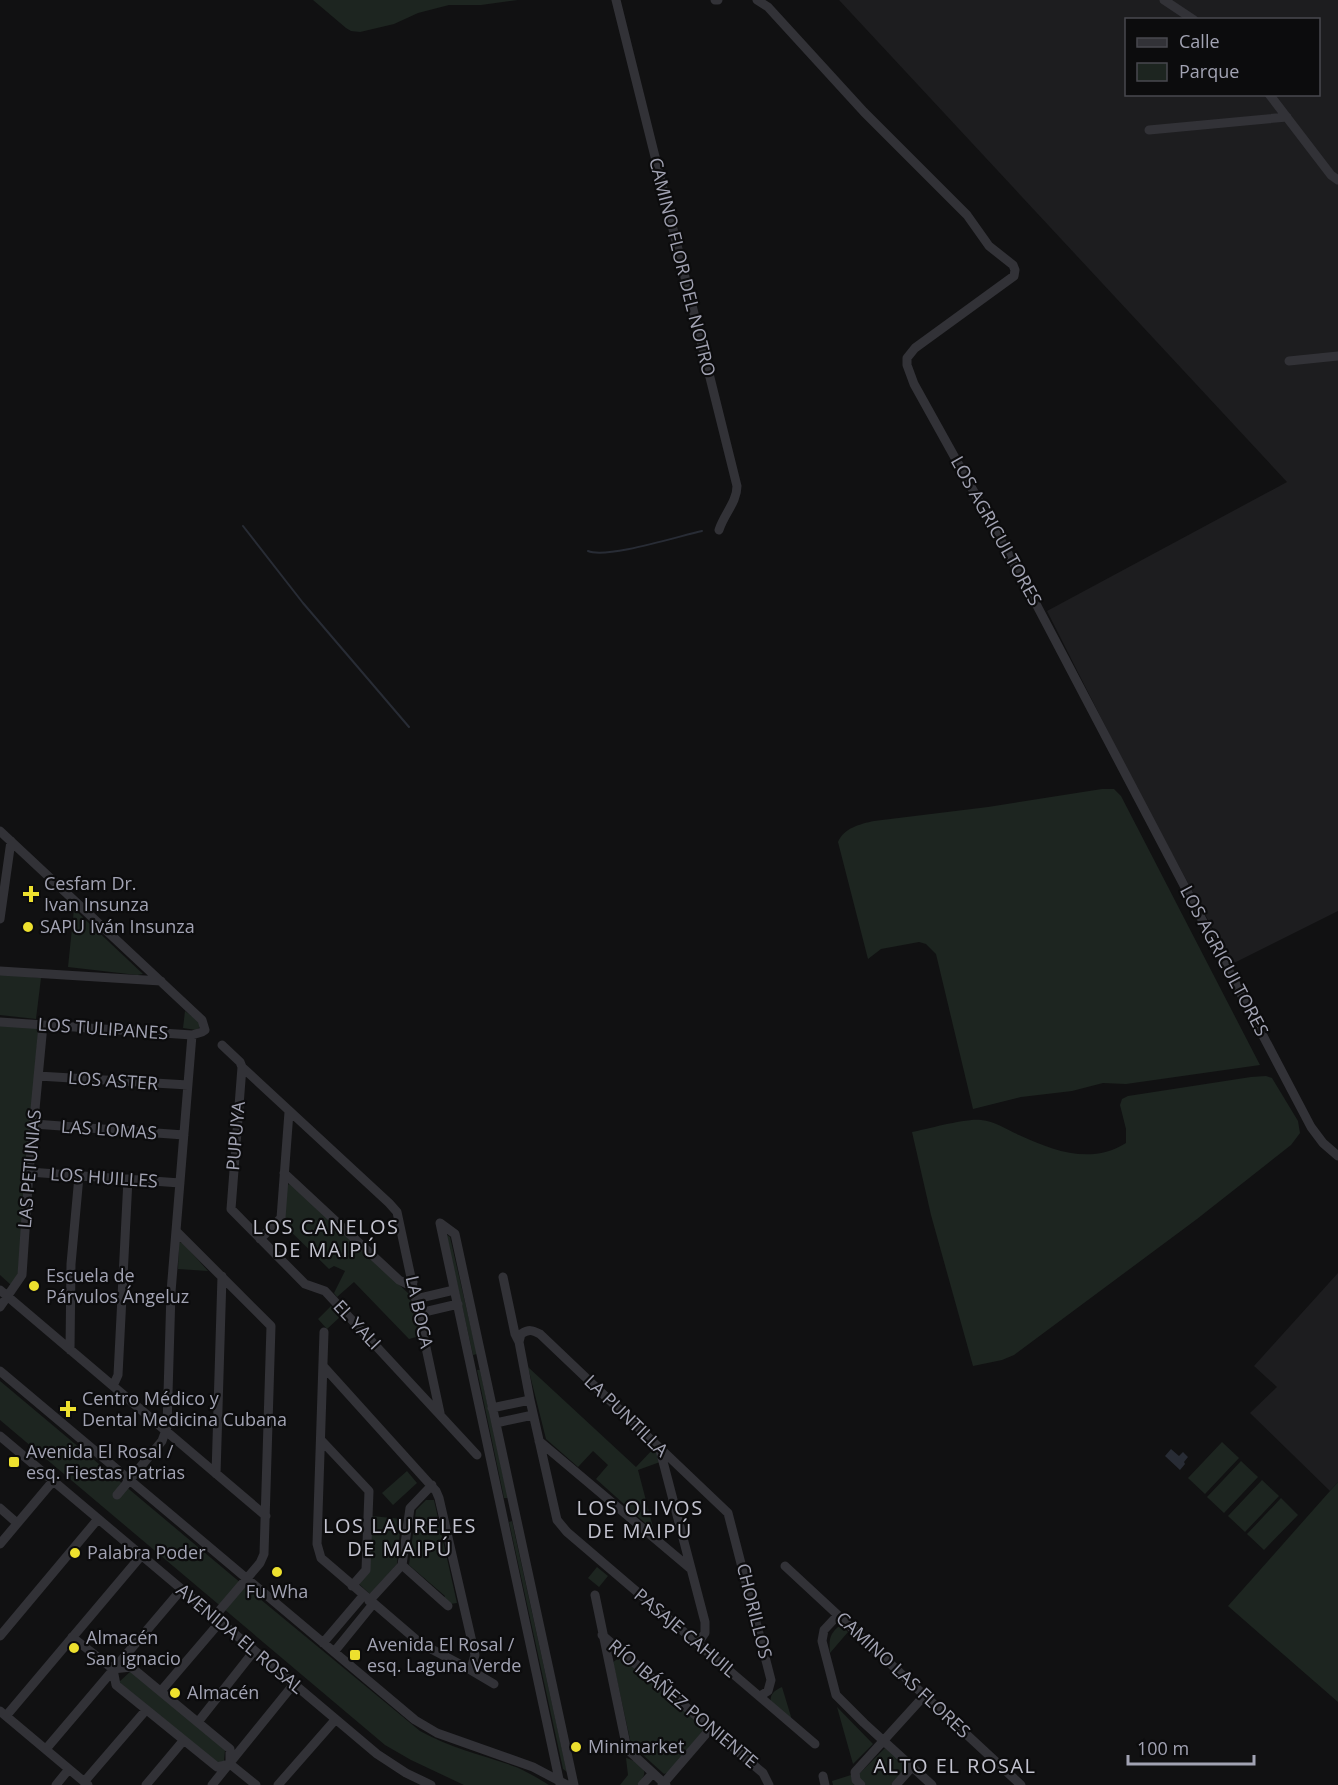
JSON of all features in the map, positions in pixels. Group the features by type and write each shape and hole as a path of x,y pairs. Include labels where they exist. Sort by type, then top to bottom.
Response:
{"street":[{"name":"CAMINO FLOR DEL NOTRO","path":"616,0 737,486 736,498 719,530"},
{"name":"LOS AGRICULTORES","path":"757,0 768,7 864,112 967,215 989,246 1013,265 1014,276 915,348 907,358 907,365 915,384 1034,600 1311,1127 1323,1143 1338,1156"},
{"path":"1164,0 1191,18"},
{"path":"1271,96 1338,180"},
{"path":"1149,130 1287,117"},
{"path":"1288,361 1338,356"},
{"path":"0,831 161,981"},
{"path":"0,919 10,841"},
{"path":"0,971 161,981"},
{"name":"LOS TULIPANES","path":"0,1022 192,1035 205,1030 202,1020 161,981"},
{"name":"LAS PETUNIAS","path":"0,1307 4,1293 22,1275 43,1025"},
{"path":"117,1495 162,1441 166,1431 171,1292 192,1035"},
{"name":"LA BOCA","path":"222,1045 289,1112 394,1208 400,1220 441,1415"},
{"name":"PUPUYA","path":"231,1204 242,1067"},
{"name":"LOS ASTER","path":"38,1076 188,1085"},
{"path":"260,1239 280,1218 289,1112"},
{"name":"LAS LOMAS","path":"34,1124 184,1135"},
{"name":"LOS HUILLES","path":"29,1172 180,1183"},
{"path":"284,1173 399,1280 407,1284 413,1282"},
{"path":"70,1350 71,1264 79,1176"},
{"path":"113,1386 118,1376 128,1179"},
{"name":"EL YALI","path":"231,1204 234,1213 305,1284 325,1291 477,1455"},
{"path":"562,1784 440,1223 455,1234 574,1785"},
{"path":"161,1691 264,1557 266,1515 271,1326 176,1231"},
{"path":"216,1474 222,1276"},
{"path":"503,1277 539,1441 691,1569"},
{"path":"416,1299 454,1290"},
{"path":"4,1293 266,1515"},
{"path":"420,1313 458,1305"},
{"name":"LA PUNTILLA","path":"519,1342 521,1334 527,1330 540,1334 724,1508 731,1520"},
{"path":"324,1332 317,1544 321,1558 420,1643 494,1684"},
{"path":"470,1363 482,1360"},
{"path":"324,1367 432,1485 440,1498 475,1655 472,1665 467,1668"},
{"path":"0,1371 425,1727 533,1767 562,1784"},
{"path":"492,1408 530,1400"},
{"path":"496,1423 533,1415"},
{"name":"AVENIDA EL ROSAL","path":"0,1436 335,1720 394,1767 431,1785"},
{"path":"321,1440 369,1491 366,1570 352,1586"},
{"name":"PASAJE CAHUIL","path":"539,1441 557,1520 576,1540 815,1744"},
{"path":"660,1449 706,1629 698,1643"},
{"path":"0,1544 53,1481"},
{"path":"323,1643 402,1566 410,1508 432,1485"},
{"path":"0,1508 17,1523"},
{"path":"502,1512 514,1509"},
{"path":"0,1636 98,1519"},
{"name":"CHORILLOS","path":"731,1520 771,1680 768,1691 760,1696"},
{"path":"141,1556 3,1714 86,1783 146,1710"},
{"path":"402,1566 448,1606"},
{"name":"CAMINO LAS FLORES","path":"785,1566 1021,1785"},
{"path":"46,1749 181,1590"},
{"path":"595,1595 627,1749 664,1784 711,1728"},
{"path":"334,1652 368,1600"},
{"path":"838,1615 825,1630 822,1641 838,1698 932,1785"},
{"name":"RÍO IBÁÑEZ PONIENTE","path":"602,1635 763,1773 769,1785"},
{"path":"72,1637 113,1669 116,1685 183,1741 217,1767 230,1764"},
{"path":"198,1722 254,1651"},
{"path":"113,1669 131,1667 161,1691 230,1749 230,1764"},
{"path":"212,1785 293,1685"},
{"path":"861,1785 856,1780 855,1772 924,1696"},
{"path":"278,1785 335,1720"},
{"path":"146,1785 183,1741"},
{"path":"230,1764 256,1785"},
{"path":"896,1785 912,1767"},
{"path":"56,1785 69,1769"},
{"path":"642,1785 652,1773"}],"shaded area":[{"path":"839,0 1338,0 1338,911 1232,964 1139,793 1047,611 1287,482"},
{"path":"1338,1273 1338,1482 1330,1491 1250,1413 1277,1387 1254,1366"},
{"path":"1171,1449 1179,1456 1183,1452 1188,1457 1180,1470 1165,1456"}],"green space":[{"path":"313,0 518,0 481,5 449,5 418,13 394,24 360,32 346,28"},
{"path":"1114,789 1121,796 1260,1065 1126,1084 1103,1083 1072,1091 1021,1097 973,1109 936,954 926,944 919,942 881,949 868,959 838,842 848,830 874,821 988,807"},
{"path":"74,909 143,974 68,967"},
{"path":"0,974 41,978 36,1019 0,1015"},
{"path":"185,1011 201,1023 196,1030 183,1028"},
{"path":"0,1019 39,1022 18,1274 11,1285 0,1275"},
{"path":"1266,1076 1272,1078 1298,1121 1300,1133 1291,1145 1197,1219 1014,1355 973,1366 931,1215 912,1132 957,1122 981,1120 1059,1150 1086,1154 1099,1153 1113,1150 1126,1143 1126,1129 1120,1105 1122,1099 1128,1096"},
{"path":"289,1184 294,1185 409,1294 420,1336 409,1339 354,1282 337,1297 334,1293 345,1271 334,1266 329,1269 281,1222 286,1187"},
{"path":"446,1234 450,1237 477,1354 473,1355"},
{"path":"179,1242 183,1243 208,1271 178,1269"},
{"path":"331,1306 340,1317 327,1329 318,1319"},
{"path":"528,1367 636,1467 654,1448 658,1453 660,1462 638,1470 654,1531 596,1479 608,1465 593,1451 578,1467 546,1439"},
{"path":"477,1370 480,1370 508,1498 504,1498"},
{"path":"0,1381 420,1731 455,1747 516,1767 549,1785 464,1785 385,1745 0,1420"},
{"path":"1222,1442 1239,1458 1205,1494 1188,1478"},
{"path":"1241,1461 1258,1477 1224,1513 1207,1497"},
{"path":"407,1471 417,1483 393,1505 382,1493"},
{"path":"1262,1480 1279,1496 1245,1532 1228,1516"},
{"path":"1338,1482 1338,1702 1228,1606"},
{"path":"1281,1498 1298,1515 1264,1550 1247,1534"},
{"path":"426,1500 434,1500 457,1603 450,1604 444,1598 445,1596 409,1565 416,1510"},
{"path":"372,1516 401,1519 397,1564 370,1594 359,1584"},
{"path":"512,1521 567,1772 563,1769 509,1522"},
{"path":"597,1567 608,1576 599,1587 588,1578"},
{"path":"841,1625 848,1632 830,1653 831,1637"},
{"path":"622,1656 706,1727 669,1772 664,1774 631,1744 613,1662"},
{"path":"131,1671 225,1750 224,1761 217,1763 119,1682"},
{"path":"782,1687 792,1720 771,1703 773,1693"},
{"path":"837,1707 873,1744 853,1764"},
{"path":"885,1748 905,1765 906,1769 891,1785 866,1785 858,1779 858,1775"},
{"path":"626,1758 639,1764 644,1770 643,1778 637,1785 620,1785 628,1775"},
{"path":"851,1775 854,1785 833,1785 832,1781"}],"waterway":[{"path":"243,526 303,603 409,727"},
{"path":"588,551 597,553 626,550 702,531"}],"place":[{"name":"Cesfam Dr. Ivan Insunza","path":"31,894"},
{"name":"SAPU Iván Insunza","path":"28,927"},
{"name":"Escuela de Párvulos Ángeluz","path":"34,1286"},
{"name":"Centro Médico y Dental Medicina Cubana","path":"68,1409"},
{"name":"Avenida El Rosal / esq. Fiestas Patrias","path":"14,1462"},
{"name":"Palabra Poder","path":"75,1553"},
{"name":"Fu Wha","path":"277,1572"},
{"name":"Almacén San ignacio","path":"74,1648"},
{"name":"Avenida El Rosal / esq. Laguna Verde","path":"355,1655"},
{"name":"Almacén","path":"175,1693"},
{"name":"Minimarket","path":"576,1747"}],"district":[{"name":"LOS CANELOS DE MAIPÚ","path":"326,1238"},
{"name":"LOS OLIVOS DE MAIPÚ","path":"640,1520"},
{"name":"LOS LAURELES DE MAIPÚ","path":"400,1538"},
{"name":"ALTO EL ROSAL","path":"955,1766"}]}
